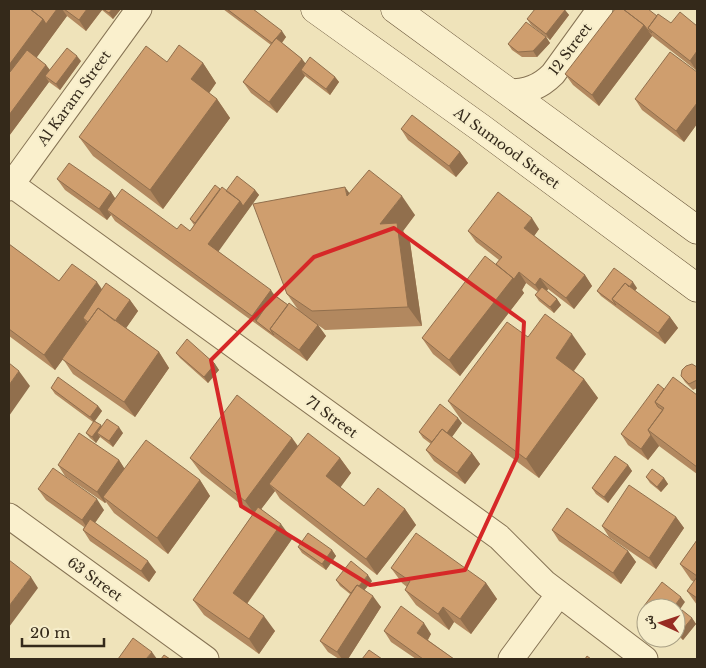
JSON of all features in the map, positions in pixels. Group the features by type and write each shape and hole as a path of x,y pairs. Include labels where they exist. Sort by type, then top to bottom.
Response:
{"street":[{"name":"Al Karam Street","path":"10,186 139,9"},
{"name":"Al Sumood Street","path":"315,9 481,128 697,288"},
{"path":"394,9 697,230"},
{"name":"12 Street","path":"508,92 527,90 544,82 554,74 600,9"},
{"name":"71 Street","path":"10,186 499,537 559,594 645,659"},
{"name":"63 Street","path":"9,516 206,659"},
{"path":"511,659 559,594"}],"highlighted area":[{"path":"394,228 524,322 517,457 465,570 370,585 241,506 211,360 314,257"}],"building":[{"path":"9,9 30,9 43,19 9,65"},
{"path":"30,9 57,9 46,24 43,19"},
{"path":"64,9 87,9 79,20"},
{"path":"103,9 112,9 109,13"},
{"path":"227,9 253,9 282,31 272,43"},
{"path":"535,9 565,10 546,34 527,19"},
{"path":"615,9 623,9 644,25 592,95 565,74"},
{"path":"623,9 648,9 657,16 648,28 652,33 644,25"},
{"path":"680,12 697,26 697,51 690,61 648,28 658,14 671,23"},
{"path":"526,22 546,37 533,51 518,52 508,44"},
{"path":"276,38 302,59 269,102 243,82"},
{"path":"179,45 203,63 191,79 217,99 150,190 79,137 146,46 167,62"},
{"path":"67,48 77,56 56,84 45,76"},
{"path":"27,50 46,65 9,115 9,71"},
{"path":"670,52 697,72 697,103 676,131 635,99"},
{"path":"310,57 335,77 326,89 301,70"},
{"path":"412,115 460,152 449,166 401,129"},
{"path":"69,163 111,192 99,209 57,179"},
{"path":"369,170 402,196 380,224 397,223 408,307 312,311 287,294 253,204 345,187 347,196"},
{"path":"237,176 255,190 243,206 240,201 226,191"},
{"path":"215,185 220,189 195,223 190,219"},
{"path":"222,187 240,201 208,244 271,290 252,316 107,210 122,189 177,229 181,224 190,231"},
{"path":"498,192 532,218 524,228 585,275 566,298 540,278 535,285 519,272 514,279 496,264 502,257 468,231"},
{"path":"9,244 59,281 72,264 97,282 44,355 9,329"},
{"path":"485,256 513,278 449,360 422,338"},
{"path":"614,268 633,282 629,287 625,283 612,299 616,305 597,291"},
{"path":"106,283 130,300 115,321 98,308 88,322 83,318"},
{"path":"625,283 670,317 658,333 612,299"},
{"path":"542,287 557,299 550,307 535,295"},
{"path":"274,295 288,305 270,329 274,335 256,321"},
{"path":"289,303 318,325 299,350 270,329"},
{"path":"98,308 159,352 124,402 62,359"},
{"path":"545,314 572,334 556,358 584,379 526,459 448,401 507,322 528,337"},
{"path":"187,339 215,364 204,377 176,353"},
{"path":"9,363 19,371 9,385"},
{"path":"692,364 697,367 697,380 689,384 681,376 682,370"},
{"path":"58,377 98,406 90,417 51,388"},
{"path":"673,377 697,395 697,467 648,430 664,408 655,402"},
{"path":"658,384 664,389 655,402 663,410 648,430 651,435 641,449 621,434"},
{"path":"237,395 292,438 245,501 190,458"},
{"path":"440,404 458,418 447,433 442,429 432,442 419,432"},
{"path":"107,419 119,427 109,441 97,433"},
{"path":"94,421 101,425 92,437 86,433"},
{"path":"442,429 472,453 457,473 426,450"},
{"path":"79,433 119,460 97,492 58,465"},
{"path":"308,433 340,458 326,476 364,506 378,488 405,509 366,559 269,484"},
{"path":"146,440 200,480 157,538 103,497"},
{"path":"615,456 628,465 604,497 592,488"},
{"path":"53,468 97,499 82,520 38,489"},
{"path":"652,469 664,478 657,487 646,477"},
{"path":"629,485 676,517 649,558 602,526"},
{"path":"258,507 281,524 233,593 264,616 249,639 193,600"},
{"path":"567,508 628,551 613,573 552,530"},
{"path":"90,519 148,561 141,571 83,530"},
{"path":"308,533 332,550 322,564 298,547"},
{"path":"416,533 486,583 460,619 443,607 438,614 405,590 410,581 391,568"},
{"path":"697,540 697,576 680,564"},
{"path":"9,560 31,577 9,606"},
{"path":"351,561 368,575 351,593 336,580"},
{"path":"697,577 697,598 687,591"},
{"path":"662,582 681,597 680,598 650,598"},
{"path":"357,585 373,596 337,652 320,641"},
{"path":"401,606 424,623 417,633 454,659 423,659 384,631"},
{"path":"686,613 692,618 686,625"},
{"path":"133,638 152,652 146,659 118,659"},
{"path":"369,650 382,659 362,659"},
{"path":"164,655 170,659 161,659"}]}
